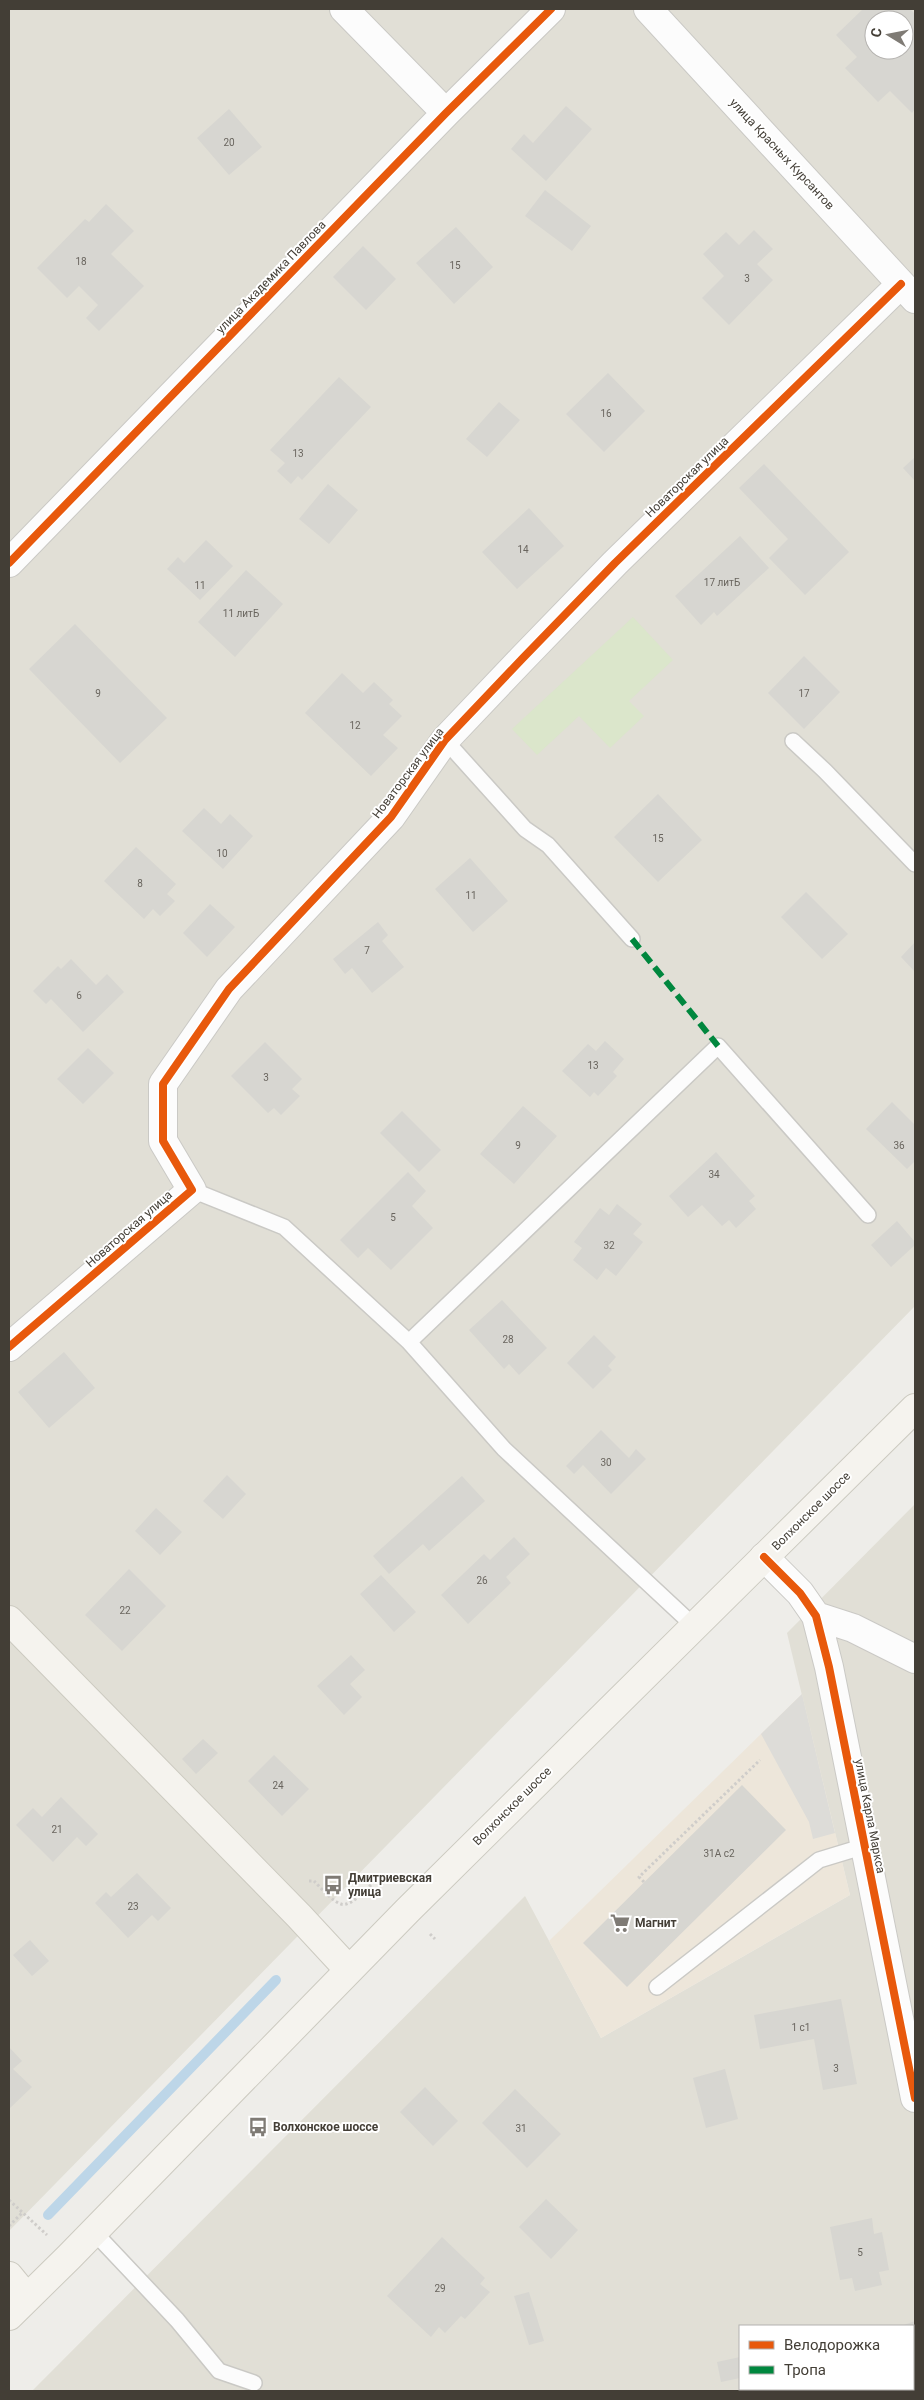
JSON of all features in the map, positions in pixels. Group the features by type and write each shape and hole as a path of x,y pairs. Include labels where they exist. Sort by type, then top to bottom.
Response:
{"main road":[{"name":"Волхонское шоссе","path":"18,2307 349,1970 915,1408"},
{"path":"9,1620 266,1882 349,1970"},
{"path":"9,2276 18,2307"}],"street":[{"path":"344,9 446,113"},
{"name":"улица Академика Павлова","path":"9,563 446,113 551,9"},
{"name":"улица Красных Курсантов","path":"648,9 908,292"},
{"name":"Новаторская улица","path":"9,1347 192,1190 163,1140 163,1084 229,990 391,817 445,740 615,562 908,292"},
{"name":"улица Карла Маркса","path":"764,1557 800,1593 816,1616 829,1667 915,2098"},
{"path":"816,1616 853,1628 915,1659"}],"lane":[{"path":"445,740 525,829 548,846 632,939"},
{"path":"792,742 825,771 915,864"},
{"path":"409,1342 718,1046 868,1215"},
{"path":"192,1190 284,1227 409,1342 504,1449 694,1626"},
{"path":"657,1987 819,1860 865,1846"},
{"path":"93,2231 178,2320 219,2371 254,2384"}],"path":[{"path":"644,1882 639,1877 760,1760"},
{"path":"266,1882 314,1881 340,1904 346,1905 358,1898 378,1877 385,1886"},
{"path":"9,2200 69,2257"},
{"path":"9,2226 22,2213"}],"shaded area":[{"path":"9,9 915,9 915,1306 9,2231"},
{"path":"915,1504 915,2391 32,2391 525,1896 601,2038 850,1895 787,1633"},
{"path":"802,1694 850,1895 601,2038 549,1941"},
{"path":"802,1694 835,1833 813,1839 809,1822 761,1734"}],"green space":[{"path":"633,617 673,660 629,701 644,716 610,748 579,716 537,755 512,729"}],"building":[{"path":"863,9 910,9 864,10 864,60 914,60 915,14 915,109 912,113 890,91 878,102 845,68 857,57 836,35"},
{"path":"566,106 592,129 546,181 511,149 524,134 533,143"},
{"path":"229,109 262,147 229,175 197,138"},
{"path":"545,190 591,226 572,251 525,216"},
{"path":"106,204 134,231 111,254 144,286 99,331 86,318 98,305 79,286 67,298 37,268 85,219 89,222"},
{"path":"456,227 493,267 454,304 416,263"},
{"path":"754,230 773,249 757,264 773,280 729,325 702,298 724,276 703,254 726,232 739,245"},
{"path":"363,246 396,279 366,310 333,277"},
{"path":"608,373 645,411 604,452 566,414"},
{"path":"339,377 371,407 302,480 298,476 291,484 277,471 285,463 270,450"},
{"path":"499,402 520,420 487,457 466,439"},
{"path":"915,457 915,481 903,468"},
{"path":"764,464 849,552 805,595 769,558 788,539 739,488"},
{"path":"328,484 358,510 329,544 299,519"},
{"path":"529,508 564,546 517,589 482,552"},
{"path":"740,536 769,568 717,616 714,612 701,625 675,596"},
{"path":"206,540 233,566 200,600 167,569 178,557 184,563"},
{"path":"246,570 283,604 235,657 198,622"},
{"path":"75,624 167,718 120,763 29,669"},
{"path":"804,656 840,692 804,729 768,693"},
{"path":"342,673 363,693 374,682 393,700 389,704 402,716 383,735 398,748 371,776 305,713"},
{"path":"658,794 702,840 658,882 614,837"},
{"path":"204,808 221,824 230,814 253,836 223,869 182,831"},
{"path":"136,847 176,884 167,894 175,901 160,916 153,909 144,919 104,881"},
{"path":"470,858 508,901 473,932 435,889"},
{"path":"806,892 848,934 822,959 781,917"},
{"path":"210,904 235,927 207,957 183,933"},
{"path":"378,922 388,935 382,941 404,967 372,993 352,968 345,974 333,959"},
{"path":"915,942 915,972 901,957"},
{"path":"71,959 96,985 107,974 124,992 83,1032 51,999 46,1004 33,991 58,966 61,969"},
{"path":"605,1041 624,1059 613,1072 617,1076 598,1096 594,1092 590,1097 562,1071 588,1044 596,1051"},
{"path":"265,1042 302,1079 292,1089 300,1096 281,1115 274,1108 268,1113 231,1076"},
{"path":"88,1048 114,1073 83,1104 57,1079"},
{"path":"892,1102 915,1125 915,1161 907,1169 866,1129"},
{"path":"523,1106 557,1136 514,1184 480,1154"},
{"path":"402,1111 441,1150 419,1172 380,1133"},
{"path":"716,1152 755,1196 749,1201 756,1209 736,1228 729,1220 722,1226 702,1205 688,1217 669,1196"},
{"path":"408,1172 426,1191 412,1206 433,1228 391,1270 368,1248 358,1258 340,1240"},
{"path":"617,1204 642,1224 633,1234 643,1242 616,1276 606,1268 597,1280 573,1260 582,1248 574,1242 600,1208 609,1215"},
{"path":"897,1221 915,1242 915,1245 891,1267 871,1245"},
{"path":"502,1300 547,1348 519,1375 509,1364 504,1369 469,1330"},
{"path":"594,1335 616,1357 608,1366 612,1370 593,1389 567,1363"},
{"path":"64,1352 95,1388 49,1428 18,1392"},
{"path":"601,1430 629,1458 636,1449 646,1459 611,1494 583,1465 574,1474 566,1466"},
{"path":"227,1475 246,1494 223,1519 203,1501"},
{"path":"462,1476 485,1501 429,1551 423,1544 389,1574 373,1556"},
{"path":"156,1508 182,1532 160,1555 135,1531"},
{"path":"514,1537 530,1554 506,1577 511,1583 468,1624 441,1595 484,1554 490,1560"},
{"path":"129,1569 166,1606 122,1651 85,1615"},
{"path":"381,1575 416,1612 394,1632 360,1594"},
{"path":"351,1655 365,1670 350,1684 362,1697 344,1715 317,1686"},
{"path":"203,1739 218,1753 196,1774 182,1759"},
{"path":"274,1755 309,1789 282,1816 248,1781"},
{"path":"742,1785 786,1830 627,1987 583,1943"},
{"path":"61,1797 98,1834 86,1846 77,1837 53,1862 16,1825 33,1808 42,1817"},
{"path":"137,1873 171,1908 158,1921 152,1915 128,1938 95,1903 106,1892 111,1897"},
{"path":"30,1940 49,1961 32,1976 13,1955"},
{"path":"841,1999 857,2084 823,2090 814,2039 760,2049 754,2015"},
{"path":"9,2047 22,2061 13,2069 32,2087 9,2109"},
{"path":"725,2069 738,2119 706,2128 693,2078"},
{"path":"425,2087 458,2121 433,2146 400,2112"},
{"path":"515,2089 561,2134 527,2168 482,2123"},
{"path":"546,2199 578,2230 551,2259 519,2227"},
{"path":"872,2218 874,2234 882,2232 889,2270 879,2272 882,2285 855,2291 852,2278 840,2280 830,2227"},
{"path":"442,2237 485,2278 480,2284 490,2292 465,2319 461,2316 445,2333 439,2327 431,2337 387,2296"},
{"path":"529,2292 544,2341 529,2345 514,2296"},
{"path":"915,2321 915,2338 914,2325 904,2325"},
{"path":"739,2357 739,2378 721,2382 717,2362"}],"waterway":[{"path":"48,2215 276,1980"}],"marked path":[{"path":"632,939 718,1046"}],"cycle path":[{"path":"9,563 446,113 551,9"},
{"path":"9,1347 192,1190 163,1141 163,1084 229,989 391,817 445,740 522,659 615,563 901,284"},
{"path":"764,1557 800,1593 816,1616 829,1667 915,2098"}],"place":[{"name":"Дмитриевская улица","path":"333,1885"},
{"name":"Магнит","path":"620,1923"},
{"name":"Волхонское шоссе","path":"258,2127"}]}
